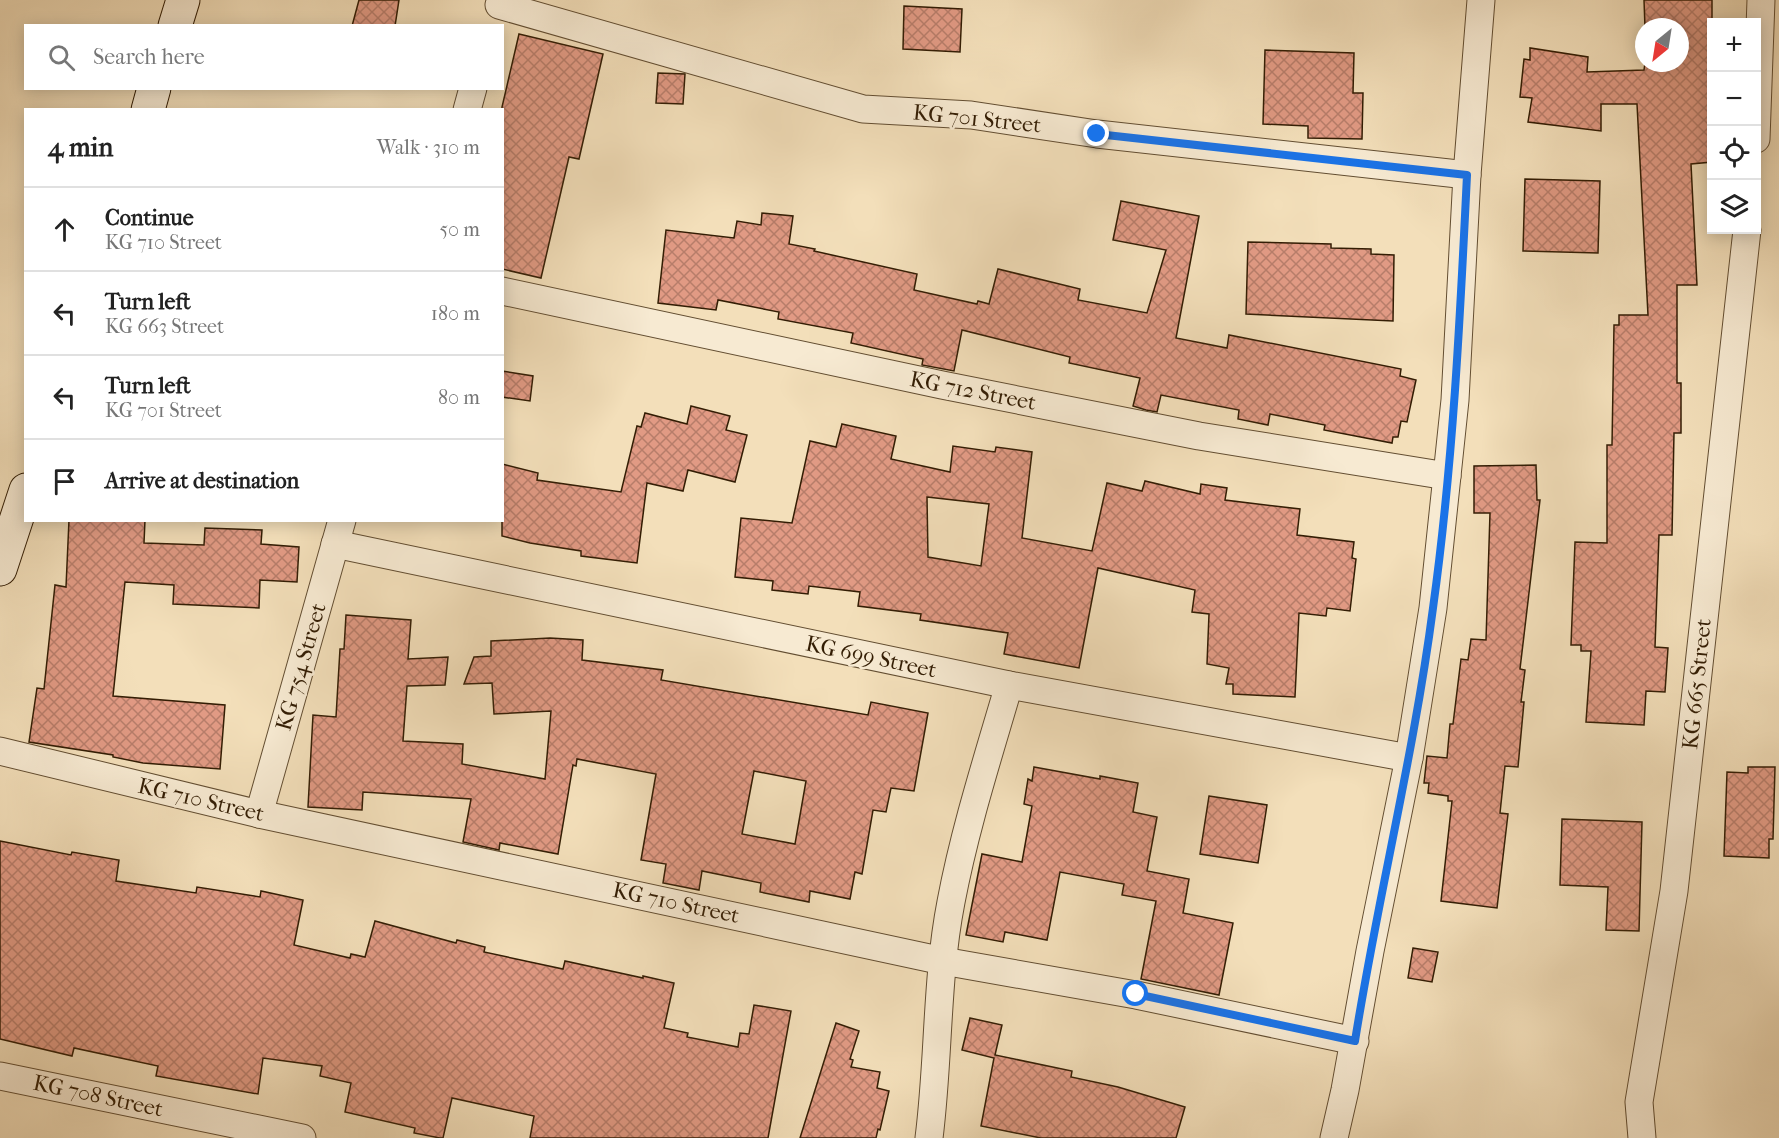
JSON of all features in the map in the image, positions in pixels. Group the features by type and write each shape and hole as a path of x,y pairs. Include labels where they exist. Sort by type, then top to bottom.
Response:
{"main road":[{"path":"176,24 183,0"},
{"path":"149,108 153,90"},
{"path":"0,569 24,496"}],"street":[{"path":"1334,1138 1355,1041 1370,951 1409,758 1433,608 1455,400 1467,175 1481,0"},
{"path":"1756,126 1761,0"},
{"name":"KG 701 Street","path":"497,10 863,110 971,115 1097,134 1467,175"},
{"path":"468,108 472,90"},
{"name":"KG 665 Street","path":"1642,1138 1639,1102 1674,891 1747,234"},
{"name":"KG 712 Street","path":"504,291 942,385 1187,434 1448,476"},
{"name":"KG 699 Street","path":"339,532 1009,686 1409,758"},
{"name":"KG 754 Street","path":"259,814 339,532"},
{"path":"929,1138 943,961 951,902 968,828 1009,686"},
{"name":"KG 710 Street","path":"0,752 259,814 943,961 1136,994 1355,1041"},
{"name":"KG 708 Street","path":"0,1076 302,1138"}],"building":[{"path":"359,0 399,0 395,24 353,24"},
{"path":"1644,0 1712,0 1712,18 1707,18 1707,162 1691,164 1697,285 1677,285 1677,383 1681,383 1681,433 1674,433 1672,535 1659,535 1655,647 1668,648 1665,692 1646,691 1644,725 1586,722 1591,651 1581,651 1581,645 1571,645 1575,542 1607,543 1607,445 1612,445 1614,325 1619,325 1619,315 1648,315 1637,104 1601,104 1601,131 1528,122 1532,98 1520,97 1524,59 1530,60 1530,48 1588,57 1587,72 1689,72 1689,18 1645,18"},
{"path":"904,6 962,9 960,52 903,49"},
{"path":"519,34 603,54 579,159 569,157 541,278 504,269 504,108 502,107"},
{"path":"1265,50 1354,53 1353,93 1363,93 1362,139 1308,138 1308,126 1263,124"},
{"path":"658,73 685,74 683,104 656,103"},
{"path":"1525,179 1600,181 1598,253 1523,251"},
{"path":"1121,201 1199,216 1176,338 1227,348 1229,335 1401,369 1400,376 1416,380 1407,422 1401,421 1398,437 1393,437 1392,443 1324,430 1325,425 1270,414 1268,425 1238,419 1239,410 1161,395 1157,412 1146,410 1133,406 1140,378 1069,363 1070,357 962,330 954,371 922,365 923,359 851,343 853,333 778,319 779,312 718,300 716,310 658,303 666,230 734,238 737,221 761,225 762,213 793,216 789,244 917,274 914,290 977,304 978,301 989,304 998,269 1080,289 1078,300 1147,313 1166,250 1113,240"},
{"path":"1248,242 1331,244 1331,248 1371,249 1371,254 1394,255 1393,321 1246,314"},
{"path":"504,371 533,376 530,401 504,397"},
{"path":"691,406 730,416 726,430 747,435 735,482 688,470 683,491 647,483 637,563 581,556 581,551 502,536 504,464 538,473 537,480 621,492 637,426 641,427 645,413 687,424"},
{"path":"842,424 896,436 891,459 950,472 953,446 995,452 996,447 1032,452 1022,538 1092,551 1107,483 1142,491 1145,481 1200,494 1201,484 1227,488 1225,500 1300,509 1297,535 1354,542 1352,558 1356,559 1350,611 1327,608 1326,616 1299,613 1295,697 1233,694 1233,684 1226,684 1229,668 1207,664 1209,614 1192,612 1195,590 1098,568 1079,668 1004,654 1008,633 920,620 921,614 858,606 860,592 809,586 808,594 772,590 773,581 735,577 741,518 792,523 810,441 836,447","holes":["927,497 989,504 981,566 928,557"]},
{"path":"1536,465 1537,500 1540,500 1520,669 1525,670 1521,702 1524,702 1518,767 1505,766 1500,813 1508,814 1497,908 1441,901 1452,801 1448,801 1448,796 1428,793 1429,783 1424,783 1427,756 1447,758 1461,659 1468,660 1471,639 1486,640 1490,513 1474,513 1474,466"},
{"path":"69,522 145,522 144,543 204,545 205,528 262,530 261,544 299,547 297,582 260,580 259,608 173,604 174,585 125,582 113,696 225,705 220,769 143,763 113,757 113,755 29,742 37,688 44,689 55,585 66,587"},
{"path":"346,615 411,620 408,659 448,657 445,685 407,686 403,741 463,744 462,764 545,779 551,711 494,714 492,683 464,684 474,657 491,656 491,641 550,638 583,640 582,660 663,670 661,680 868,715 871,702 928,713 914,791 891,788 886,812 873,810 862,874 855,872 850,899 810,891 809,902 760,892 761,883 702,871 699,890 663,883 666,864 641,860 656,774 577,759 576,766 573,765 558,854 500,843 499,850 463,842 471,799 363,792 362,810 308,807 313,715 336,717 340,649 344,649","holes":["754,771 806,781 795,844 742,834"]},
{"path":"1034,767 1100,779 1100,776 1138,783 1133,812 1157,817 1147,871 1189,879 1183,913 1233,923 1219,995 1141,979 1156,901 1122,895 1124,884 1060,872 1047,940 1005,932 1003,942 966,935 982,854 1022,862 1032,806 1024,804 1028,779 1032,781"},
{"path":"1748,767 1775,767 1773,839 1769,839 1769,858 1724,856 1727,772 1748,773"},
{"path":"1209,796 1267,805 1258,863 1200,854"},
{"path":"1562,819 1642,822 1639,931 1606,930 1608,887 1560,885"},
{"path":"0,841 71,855 72,852 119,860 116,881 196,893 197,887 260,897 261,891 303,900 294,945 350,958 351,954 365,957 375,921 456,943 457,940 485,947 484,952 563,969 565,961 674,983 664,1028 688,1033 687,1037 738,1047 740,1033 749,1034 754,1005 791,1011 768,1138 530,1138 534,1116 452,1098 443,1138 440,1138 414,1133 415,1128 345,1112 351,1083 320,1076 322,1066 263,1058 258,1094 156,1076 158,1066 74,1048 72,1056 0,1039"},
{"path":"1413,948 1438,952 1432,982 1408,978"},
{"path":"970,1018 1002,1025 995,1055 1072,1071 1071,1077 1118,1087 1185,1107 1176,1138 1041,1138 981,1126 994,1058 962,1050"},
{"path":"836,1023 859,1031 850,1059 853,1060 851,1067 880,1072 877,1088 889,1091 876,1138 800,1138"}],"route":[{"path":"1097,134 1467,175 1455,400 1433,608 1409,758 1370,951 1355,1041 1136,994"}]}
